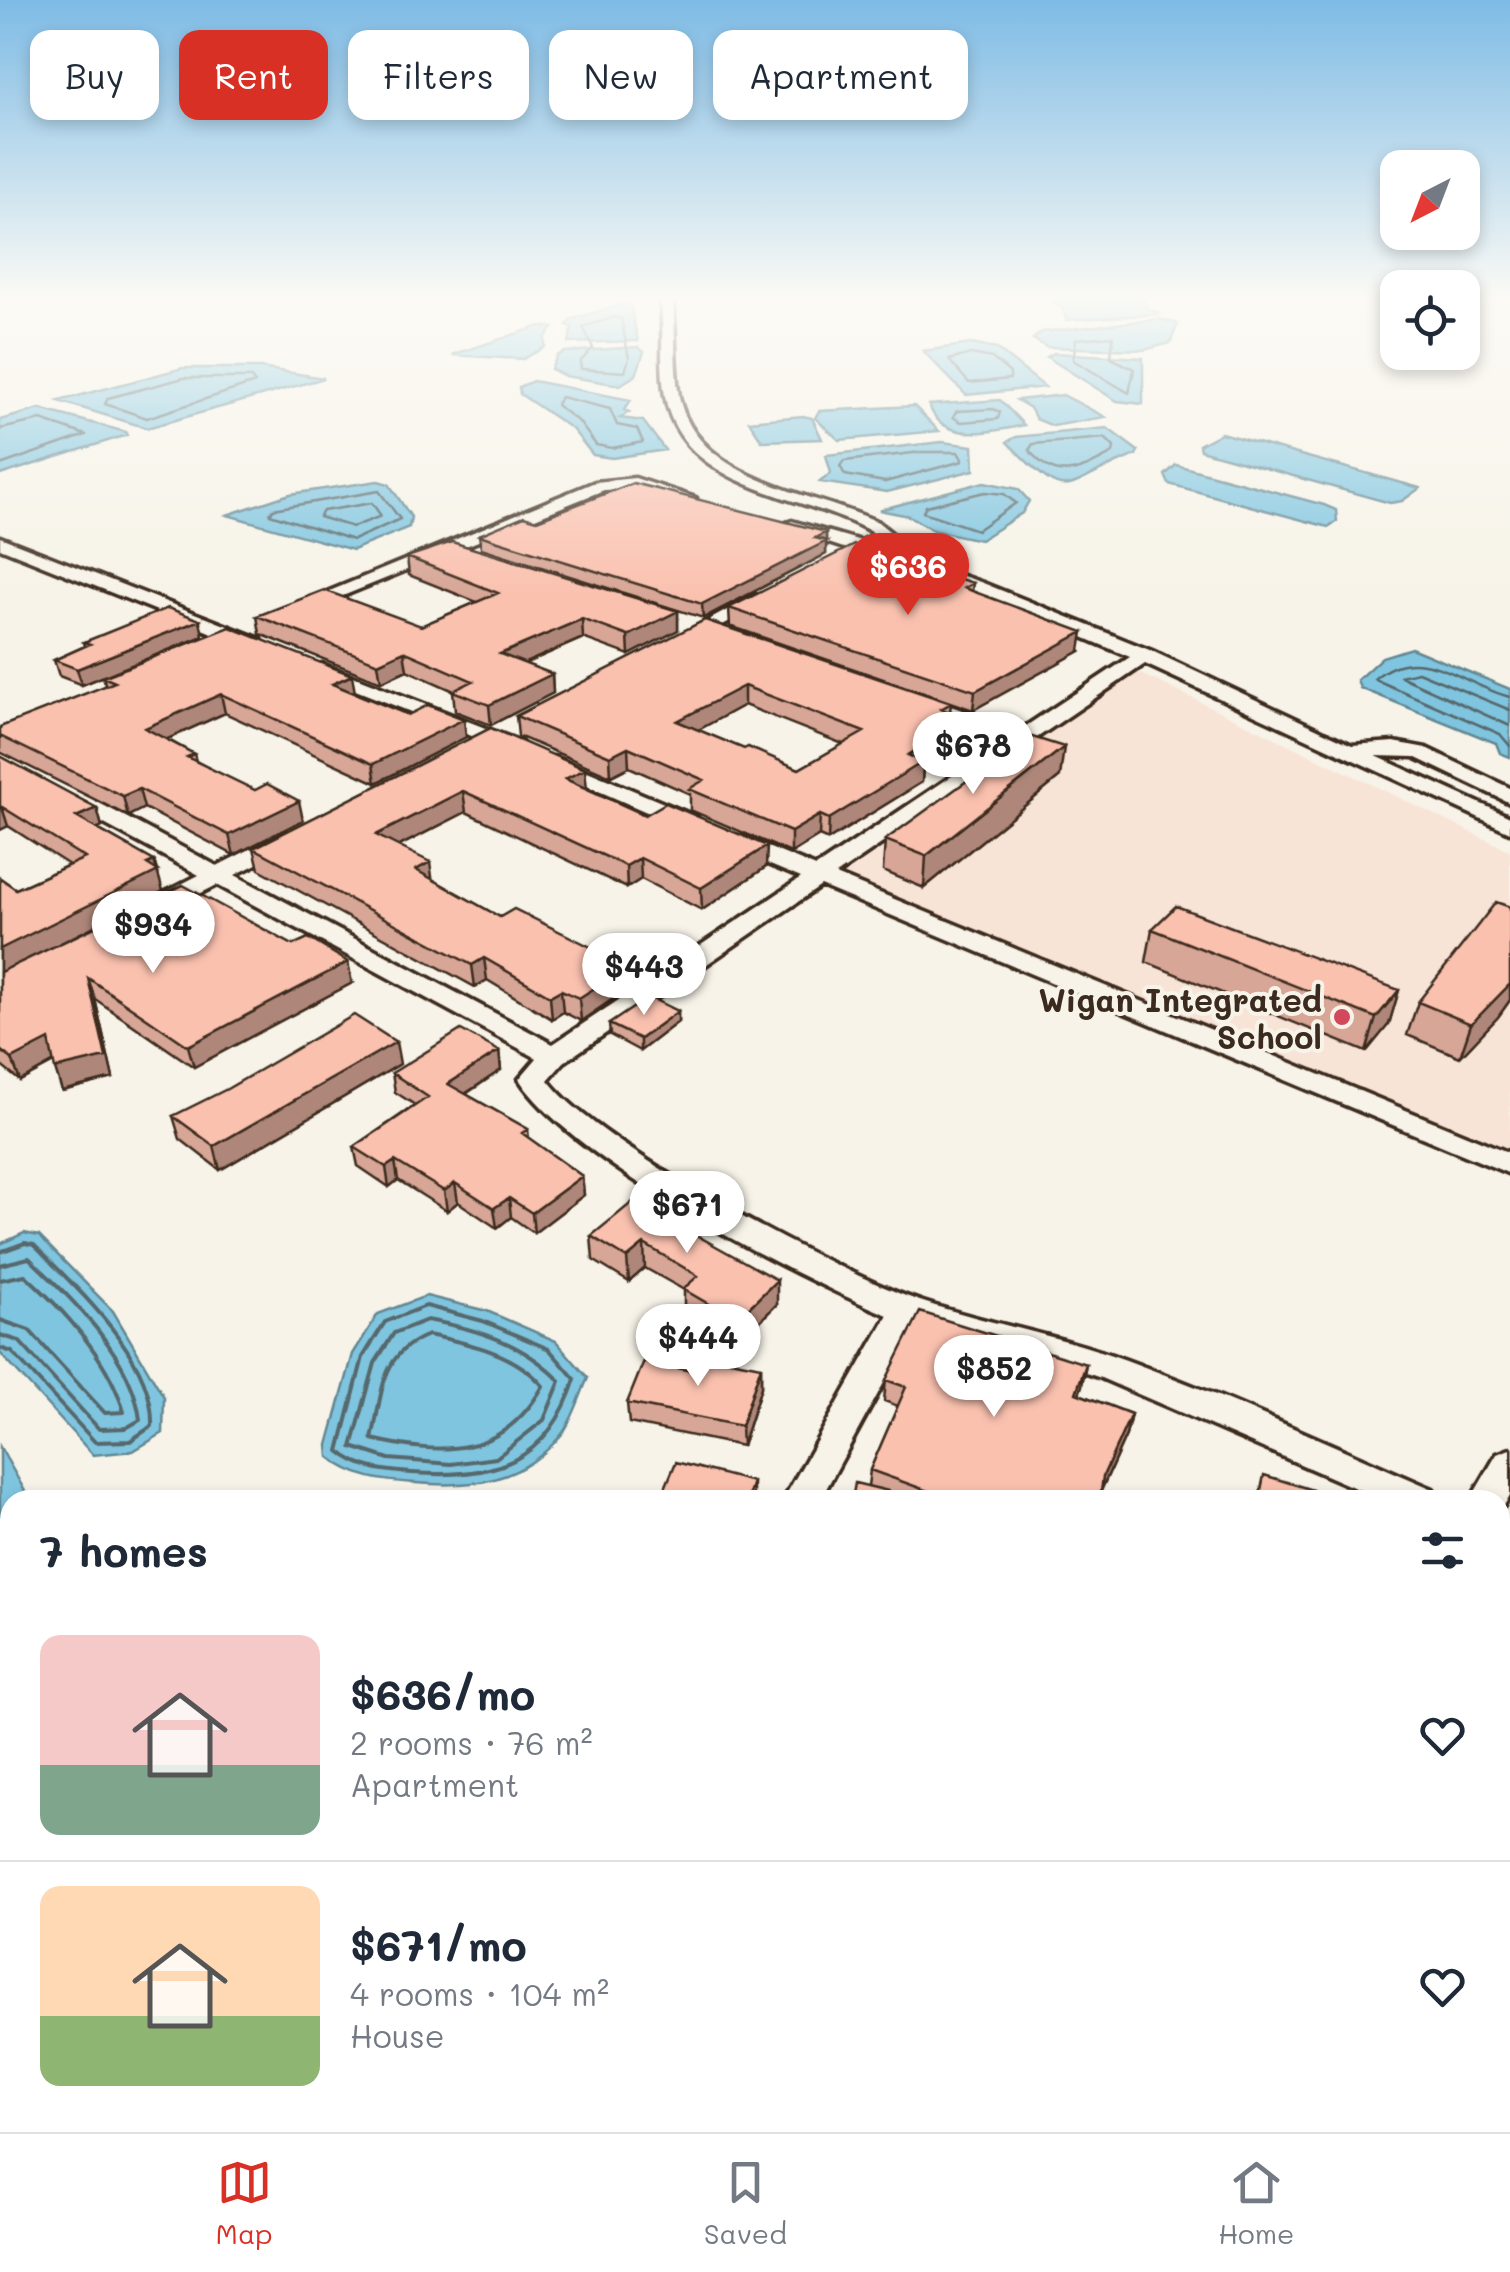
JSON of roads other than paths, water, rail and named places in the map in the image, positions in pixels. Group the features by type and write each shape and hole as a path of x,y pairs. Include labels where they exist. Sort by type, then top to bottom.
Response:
{"street":[{"path":"672,395 696,443 719,461 793,497 886,534 833,562"},
{"path":"286,612 612,483 635,483 712,504"},
{"path":"769,520 865,546 1144,655 1510,825"},
{"path":"0,542 240,630 266,648"},
{"path":"451,548 487,560"},
{"path":"669,646 714,631 784,587"},
{"path":"668,616 714,631"},
{"path":"196,648 240,630"},
{"path":"1144,655 554,1056 533,1079 535,1090 552,1107 610,1148 769,1243 907,1310 1030,1341 1160,1387 1397,1490"},
{"path":"301,662 494,737 818,877 1510,1164"},
{"path":"908,698 1020,736"},
{"path":"459,754 529,719"},
{"path":"1349,751 1394,748 1419,752 1510,796"},
{"path":"0,758 554,1056"},
{"path":"133,918 303,832"},
{"path":"807,1490 907,1310"},
{"path":"1494,1490 1510,1464"}],"water":[{"path":"80,395 262,395 147,428 59,401"},
{"path":"522,395 608,395 631,400 624,410 629,412 620,418 643,421 665,450 612,458 593,455 572,429"},
{"path":"1064,395 1105,417 1053,426 1036,419 1030,408 1017,400"},
{"path":"1108,395 1143,395 1143,404 1117,401"},
{"path":"1000,400 1024,425 984,432 957,430 945,426 929,405"},
{"path":"914,406 939,431 839,440 815,418 819,411"},
{"path":"40,409 127,435 0,475 0,420"},
{"path":"812,418 822,439 762,441 749,421"},
{"path":"1107,428 1138,451 1136,455 1067,485 1045,477 1007,442 1016,437"},
{"path":"1221,433 1420,488 1402,501 1390,503 1200,450 1199,445"},
{"path":"942,442 973,446 974,470 887,492 820,482 831,473 826,455"},
{"path":"1176,465 1324,505 1336,510 1337,521 1328,527 1169,484 1165,475"},
{"path":"378,481 389,484 411,517 409,527 353,550 227,515 290,494"},
{"path":"984,482 1018,489 1029,501 1022,513 980,540 933,530 909,516 879,510"},
{"path":"1411,648 1510,689 1510,757 1500,753 1496,743 1360,688 1357,680 1382,657"},
{"path":"24,1233 39,1236 113,1311 164,1397 163,1433 133,1451 93,1455 0,1353 0,1244"},
{"path":"426,1296 487,1311 556,1341 588,1378 562,1434 530,1463 495,1479 436,1484 370,1477 329,1457 328,1445 353,1354 378,1314"},
{"path":"0,1447 24,1490 0,1490"}],"place":[{"name":"Wigan Integrated School","path":"1342,1017"}]}
